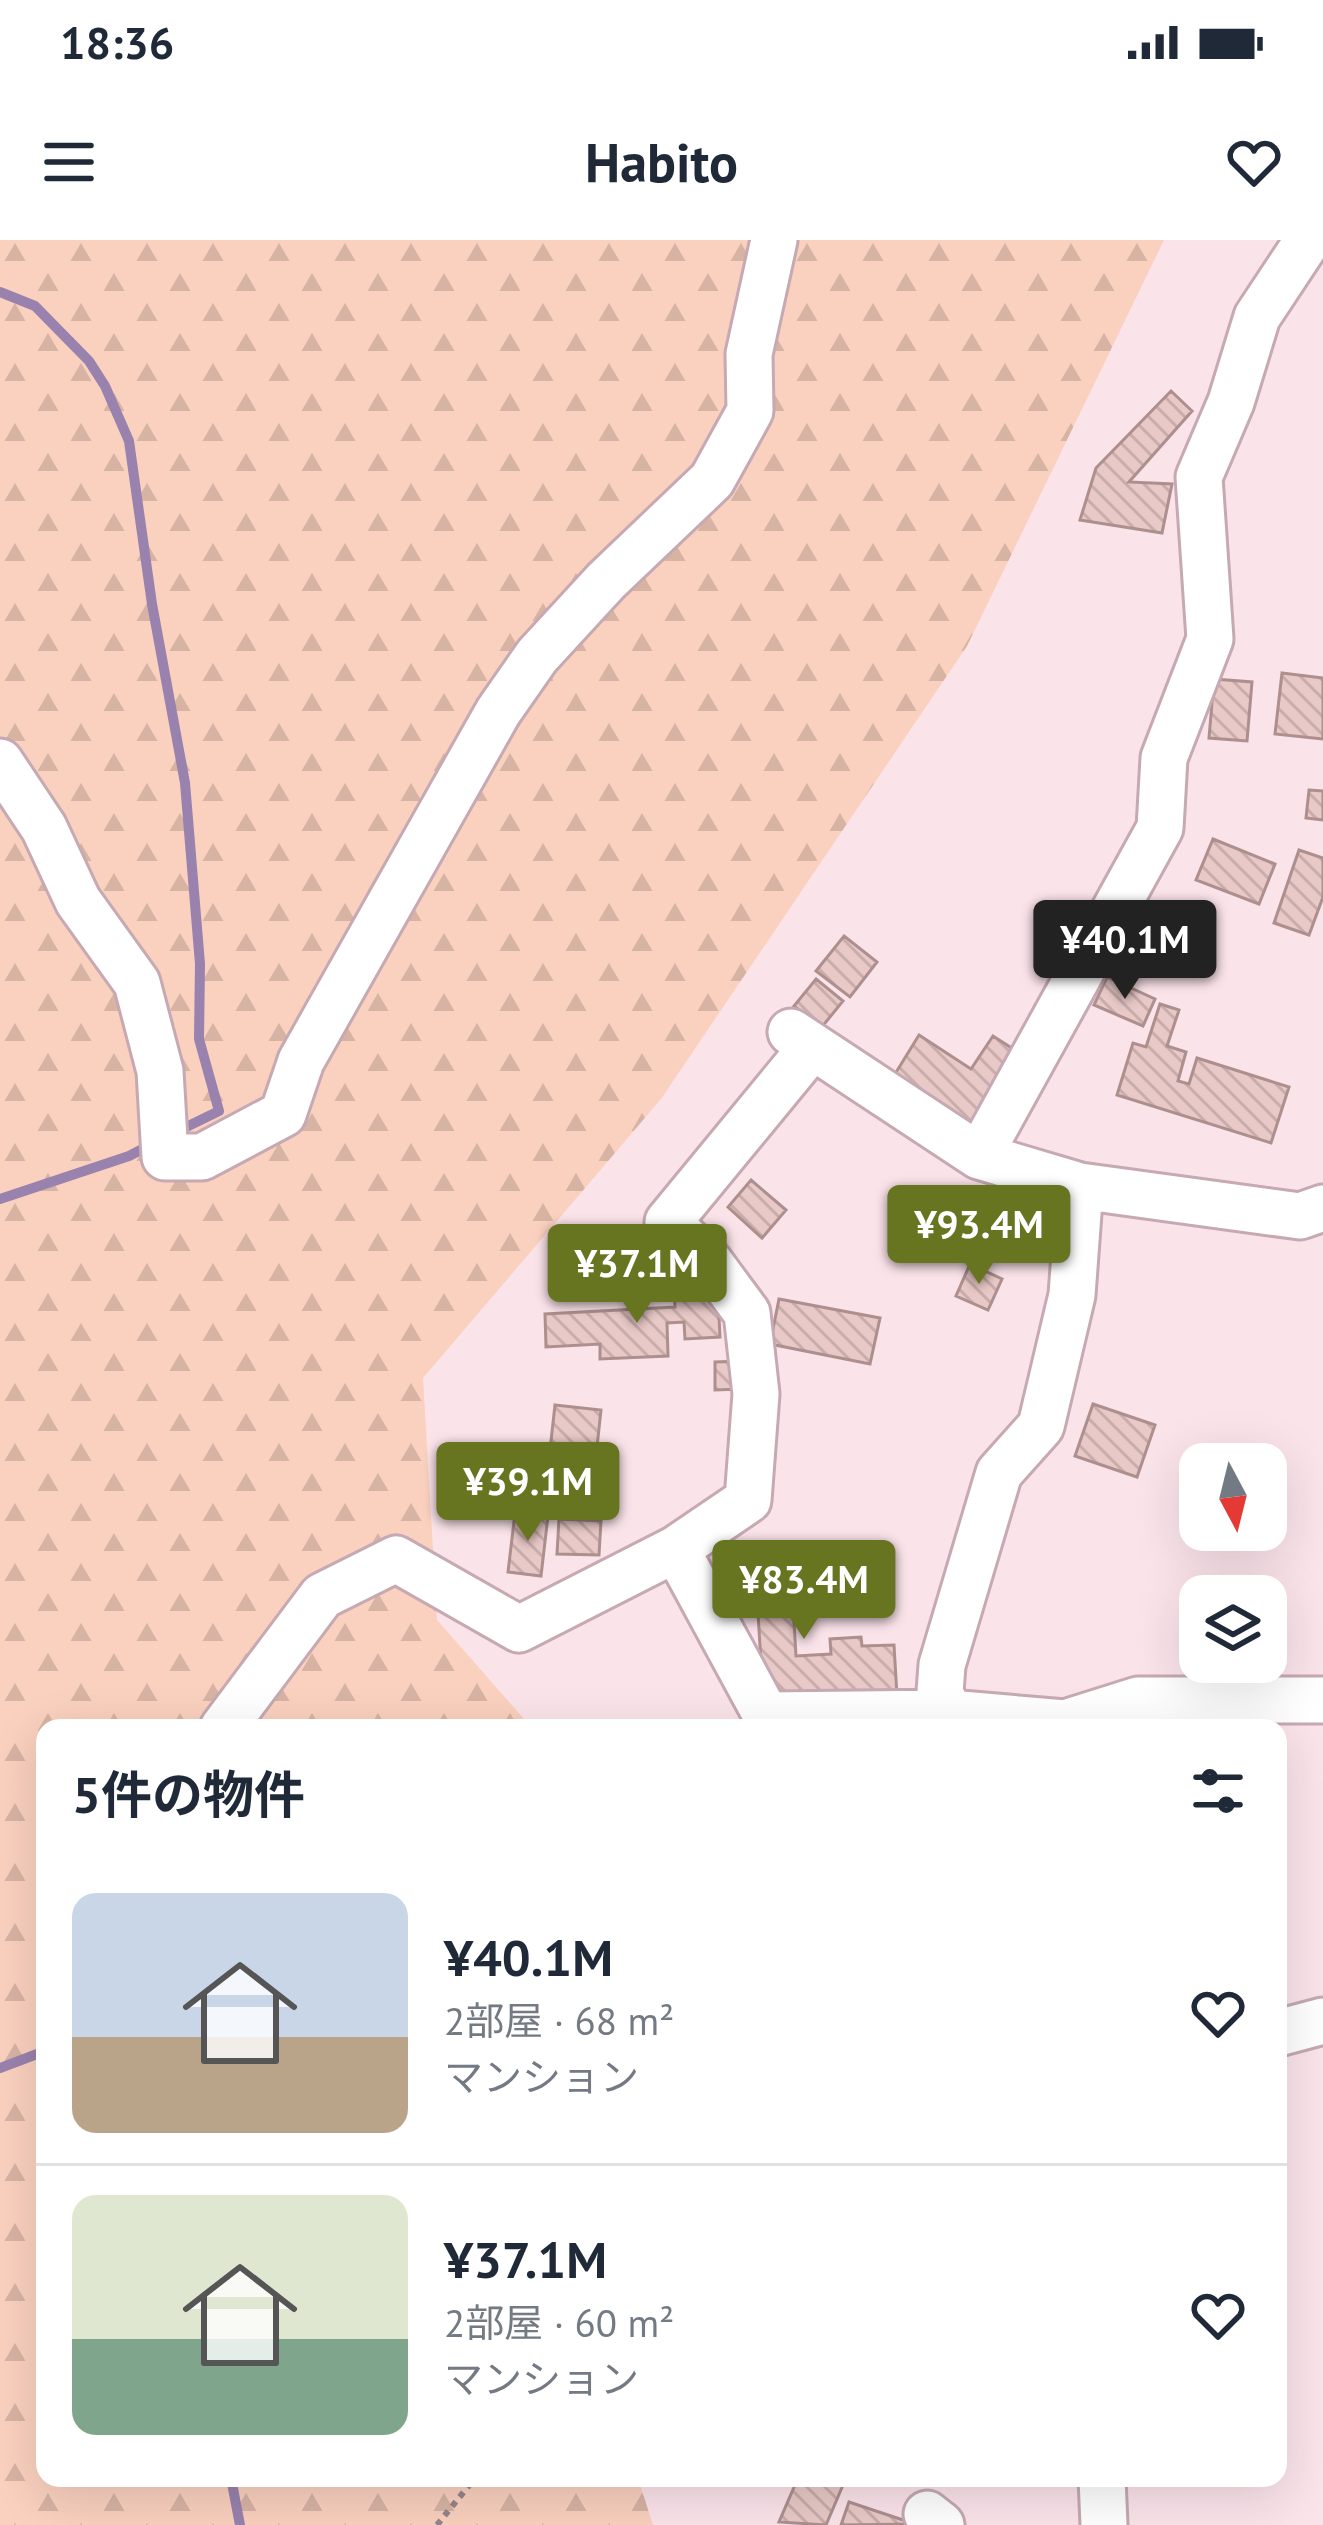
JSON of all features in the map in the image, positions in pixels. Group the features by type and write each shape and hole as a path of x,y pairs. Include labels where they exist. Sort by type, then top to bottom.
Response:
{"street":[{"path":"0,762 44,828 78,901 137,983 160,1071 164,1140 202,1157 283,1114 301,1060 498,712 537,656 592,596 712,480 750,411 749,354 773,240"},
{"path":"979,1156 1160,828 1164,758 1210,639 1199,477 1231,403 1257,317 1308,240"},
{"path":"230,1719 322,1596 396,1559 519,1629 676,1550 748,1500 757,1394 746,1313 710,1263 668,1222 801,1040 979,1156 1080,1186 1300,1216 1323,1208"},
{"path":"949,1713 940,1692 943,1665 999,1473 1040,1426 1046,1404 1072,1295 1080,1186"},
{"path":"676,1550 766,1715 949,1713 1003,1719"},
{"path":"1085,1719 1138,1700 1323,1700"},
{"path":"1287,2031 1323,2021"},
{"path":"1102,2487 1104,2525"}],"path":[{"path":"437,2525 469,2487"}],"green space":[{"path":"0,240 1164,240 967,646 661,1099 423,1378 437,1620 524,1719 36,1719 36,2487 641,2487 653,2525 0,2525"}],"building":[{"path":"1171,391 1192,411 1129,482 1172,484 1162,533 1080,520 1096,468"},
{"path":"1282,673 1323,678 1323,739 1275,734"},
{"path":"1214,679 1252,682 1247,741 1209,738"},
{"path":"1309,790 1323,791 1323,820 1306,818"},
{"path":"1213,839 1275,864 1259,904 1196,880"},
{"path":"1299,850 1323,858 1323,897 1309,935 1274,923"},
{"path":"844,936 877,962 850,997 816,971"},
{"path":"1107,977 1155,999 1143,1026 1094,1005"},
{"path":"816,979 843,1001 821,1028 794,1006"},
{"path":"1160,1004 1179,1010 1167,1046 1186,1052 1178,1081 1189,1084 1197,1058 1289,1087 1271,1143 1117,1095 1133,1043 1146,1047"},
{"path":"919,1035 971,1069 993,1036 1018,1052 972,1124 895,1074"},
{"path":"751,1180 786,1210 762,1238 728,1207"},
{"path":"970,1264 1002,1279 988,1310 956,1296"},
{"path":"704,1283 705,1298 718,1297 720,1337 685,1339 684,1322 667,1323 668,1356 600,1359 600,1344 546,1347 545,1314 675,1307 674,1285"},
{"path":"779,1299 880,1318 870,1364 770,1344"},
{"path":"742,1361 742,1389 715,1390 715,1362"},
{"path":"1093,1404 1155,1425 1137,1477 1075,1456"},
{"path":"555,1405 601,1410 595,1465 578,1463 575,1489 546,1486"},
{"path":"515,1513 548,1516 541,1576 508,1572"},
{"path":"559,1519 601,1521 599,1555 557,1554"},
{"path":"757,1557 758,1571 791,1570 796,1656 831,1654 830,1639 861,1637 862,1646 894,1645 897,1696 763,1693 757,1598 723,1600 721,1559"},
{"path":"794,2487 842,2487 826,2525 779,2522"},
{"path":"849,2502 915,2524 841,2525"}],"waterway":[{"path":"0,292 35,306 89,361 129,441 152,604 185,783 200,964 199,1039 219,1111 176,1132"},
{"path":"0,1199 129,1156 154,1143"},
{"path":"0,2068 36,2054"},
{"path":"233,2487 240,2525"}]}
